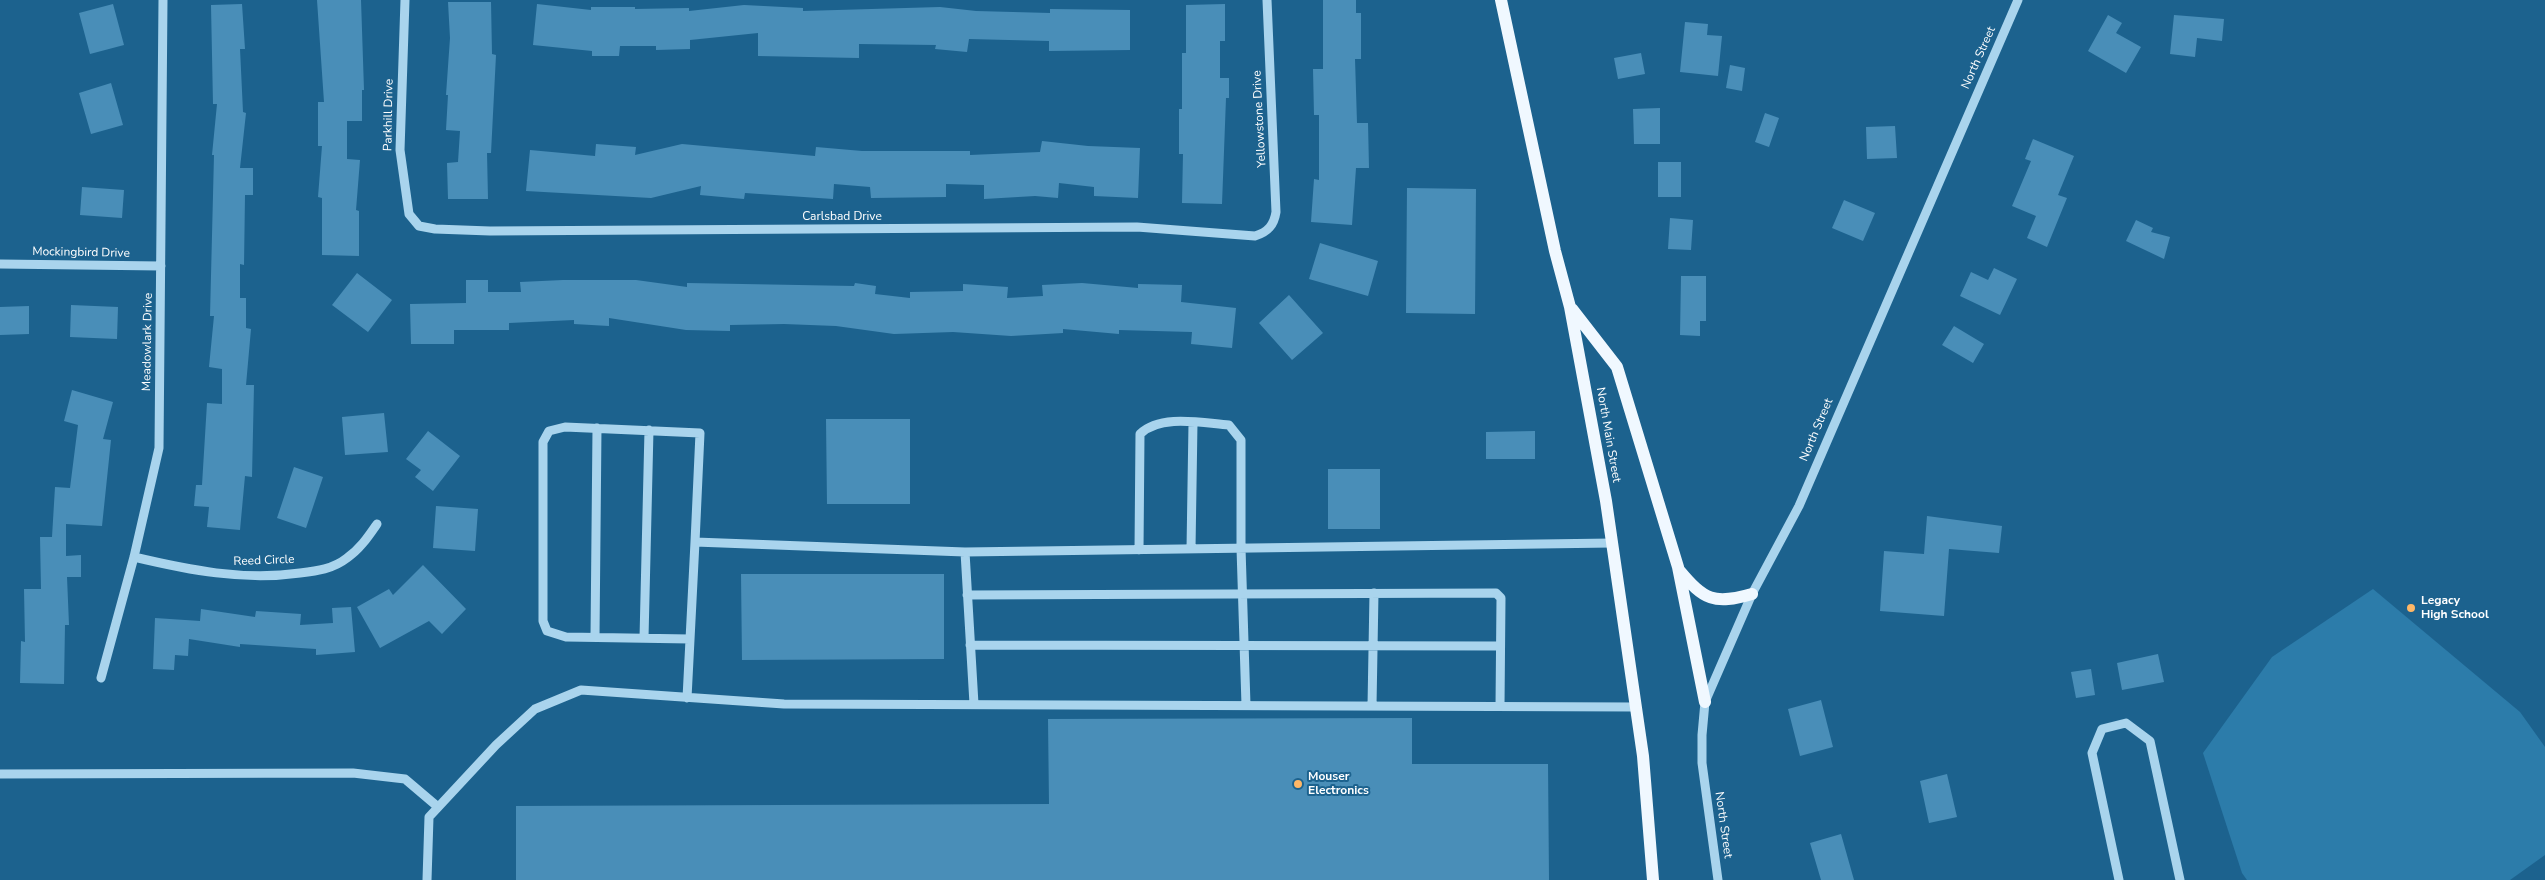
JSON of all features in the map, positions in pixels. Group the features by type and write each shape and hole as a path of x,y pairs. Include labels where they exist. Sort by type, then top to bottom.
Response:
{"main road":[{"name":"North Main Street","path":"1502,0 1555,251 1570,307 1612,544 1644,756 1653,880"},
{"path":"1570,307 1617,367 1678,567 1705,702"},
{"path":"1678,567 1696,589 1711,597 1728,601 1752,594"}],"street":[{"name":"Meadowlark Drive","path":"101,678 134,557 159,448 163,0"},
{"name":"Parkhill Drive","path":"405,0 400,150 408,214 419,226"},
{"name":"Yellowstone Drive","path":"1265,233 1275,219 1276,212 1267,0"},
{"name":"North Street","path":"1718,880 1702,763 1705,702 1752,594 1799,506 2018,0"},
{"name":"Carlsbad Drive","path":"419,226 435,229 490,231 1137,227 1256,236 1265,233"},
{"name":"Mockingbird Drive","path":"0,264 161,266"},
{"path":"1191,549 1193,422"},
{"path":"1139,550 1140,434 1147,427 1166,423 1193,422 1229,425 1241,440 1241,548 1246,705"},
{"path":"686,698 690,639 700,432 565,427 549,431 543,442 542,621 547,631 566,636 690,639"},
{"path":"595,637 597,428"},
{"path":"644,638 649,430"},
{"name":"Reed Circle","path":"134,557 194,571 231,575 279,576 326,569 346,559 363,545 377,524"},
{"path":"695,542 965,552 1612,544"},
{"path":"965,552 974,704"},
{"path":"1372,706 1374,593"},
{"path":"967,595 1496,594 1500,598 1500,706"},
{"path":"970,645 1500,646"},
{"path":"427,880 429,817 496,745 535,709 581,690 784,704 1636,707"},
{"path":"2119,880 2092,753 2102,729 2126,723 2150,740 2180,880"},
{"path":"0,774 353,774 406,780 438,806"}],"shaded area":[{"path":"2373,589 2520,712 2545,747 2545,855 2510,880 2247,880 2242,873 2203,753 2272,657"}],"building":[{"path":"317,0 361,0 364,90 362,90 362,121 347,121 347,159 360,160 356,210 359,211 359,256 322,255 322,198 318,197 322,146 318,146 318,102 324,102"},
{"path":"1323,0 1356,0 1356,13 1361,13 1361,59 1355,59 1357,123 1368,123 1369,168 1356,168 1352,225 1311,222 1314,179 1319,180 1319,115 1314,115 1313,69 1323,69"},
{"path":"448,2 491,2 492,54 496,55 491,153 487,153 488,199 448,199 447,163 458,162 460,131 446,130 448,95 446,95 450,38"},
{"path":"113,4 124,45 90,54 79,13"},
{"path":"242,4 245,49 240,49 243,112 246,113 240,168 253,168 253,195 245,195 244,265 240,264 240,298 246,298 246,328 251,329 246,385 254,385 252,477 245,476 240,530 207,527 209,507 194,506 196,485 202,485 207,403 222,404 222,369 209,367 214,316 210,316 214,155 212,155 217,104 213,104 211,5"},
{"path":"537,4 591,10 591,7 635,7 635,9 689,8 689,11 744,5 803,8 803,11 940,7 976,11 1050,13 1050,9 1130,10 1130,50 1049,51 1049,41 969,39 967,52 935,49 936,45 859,44 859,58 758,56 758,33 690,40 690,49 656,50 656,46 620,46 619,56 592,56 592,51 533,45"},
{"path":"1225,4 1225,41 1220,41 1220,78 1229,78 1229,98 1226,98 1222,204 1182,203 1183,154 1179,154 1179,109 1182,109 1182,53 1186,53 1186,5"},
{"path":"2108,15 2122,23 2116,33 2141,47 2126,73 2088,51"},
{"path":"2174,15 2224,19 2222,41 2197,38 2195,57 2170,54"},
{"path":"1685,22 1708,24 1707,35 1722,36 1718,76 1680,72"},
{"path":"1641,53 1645,74 1618,79 1614,58"},
{"path":"1730,65 1745,68 1742,91 1726,88"},
{"path":"111,83 123,125 91,134 79,93"},
{"path":"1660,108 1660,144 1634,144 1633,109"},
{"path":"1765,113 1779,118 1769,147 1755,142"},
{"path":"1895,126 1897,158 1867,159 1866,127"},
{"path":"2033,139 2074,156 2058,195 2067,198 2047,247 2027,238 2036,216 2012,206 2031,161 2025,159"},
{"path":"1042,141 1088,146 1140,148 1138,198 1094,196 1094,187 1059,183 1058,198 1035,196 984,199 984,185 946,184 946,197 871,198 870,187 834,184 833,199 745,193 744,199 700,195 701,186 651,198 526,191 530,150 595,156 596,144 636,147 635,155 682,144 815,156 816,147 862,151 970,151 970,155 1040,152"},
{"path":"1658,162 1681,162 1681,197 1658,197"},
{"path":"82,187 124,190 122,218 80,215"},
{"path":"1407,188 1476,189 1475,314 1406,313"},
{"path":"1844,200 1875,213 1863,241 1832,228"},
{"path":"1670,218 1693,220 1691,250 1668,249"},
{"path":"2136,220 2153,228 2151,232 2170,237 2164,259 2126,241"},
{"path":"1320,243 1378,261 1368,296 1309,279"},
{"path":"1994,268 2017,279 2000,315 1960,296 1971,272 1988,280"},
{"path":"357,273 392,300 368,332 332,305"},
{"path":"1681,276 1706,276 1706,321 1700,321 1700,336 1680,335"},
{"path":"466,280 488,280 488,292 521,292 520,282 563,280 636,280 687,287 687,283 854,286 855,283 876,286 875,294 910,298 910,292 963,291 963,284 1008,287 1007,298 1043,296 1042,285 1082,283 1138,288 1138,284 1182,285 1181,302 1236,308 1232,348 1191,344 1192,332 1119,330 1119,334 1063,329 1063,333 1011,336 953,332 894,334 836,326 784,324 730,325 730,331 686,330 609,318 609,326 574,324 574,320 509,323 509,330 454,330 454,344 411,344 410,304 466,303"},
{"path":"1289,295 1323,333 1292,360 1259,323"},
{"path":"71,305 118,307 117,339 70,337"},
{"path":"29,306 29,334 0,335 0,307"},
{"path":"1954,326 1984,344 1973,363 1942,345"},
{"path":"72,390 113,402 103,439 111,440 102,526 66,524 66,556 81,555 81,577 67,577 69,625 65,625 64,684 20,683 21,641 25,642 24,589 41,589 40,537 52,537 55,487 70,488 78,425 64,421"},
{"path":"384,413 388,452 345,455 342,417"},
{"path":"826,419 910,419 910,504 827,504"},
{"path":"428,431 460,456 433,491 415,477 421,470 406,459"},
{"path":"1535,431 1535,459 1486,459 1486,432"},
{"path":"294,467 323,477 306,528 277,518"},
{"path":"1328,469 1380,469 1380,529 1328,529"},
{"path":"436,506 478,509 475,551 433,548"},
{"path":"1927,516 2002,526 1999,553 1949,549 1944,616 1880,611 1884,551 1924,554"},
{"path":"423,565 466,609 442,634 429,621 380,648 357,607 389,589 393,595"},
{"path":"741,574 944,574 944,659 742,660"},
{"path":"351,607 355,652 316,655 316,649 240,644 240,647 189,639 188,656 175,655 174,670 153,669 155,618 200,621 201,609 255,617 256,611 301,614 300,625 333,623 332,608"},
{"path":"2158,654 2164,682 2122,690 2117,663"},
{"path":"2091,669 2095,695 2076,698 2071,672"},
{"path":"1821,700 1833,747 1800,756 1788,709"},
{"name":"Mouser Electronics","path":"1412,718 1412,764 1548,764 1549,880 516,880 516,806 1049,804 1048,719"},
{"path":"1947,774 1957,817 1929,823 1920,781"},
{"path":"1841,834 1854,880 1821,880 1810,843"}],"place":[{"name":"Legacy High School","path":"2411,608"},
{"name":"Mouser Electronics","path":"1298,784"}]}
